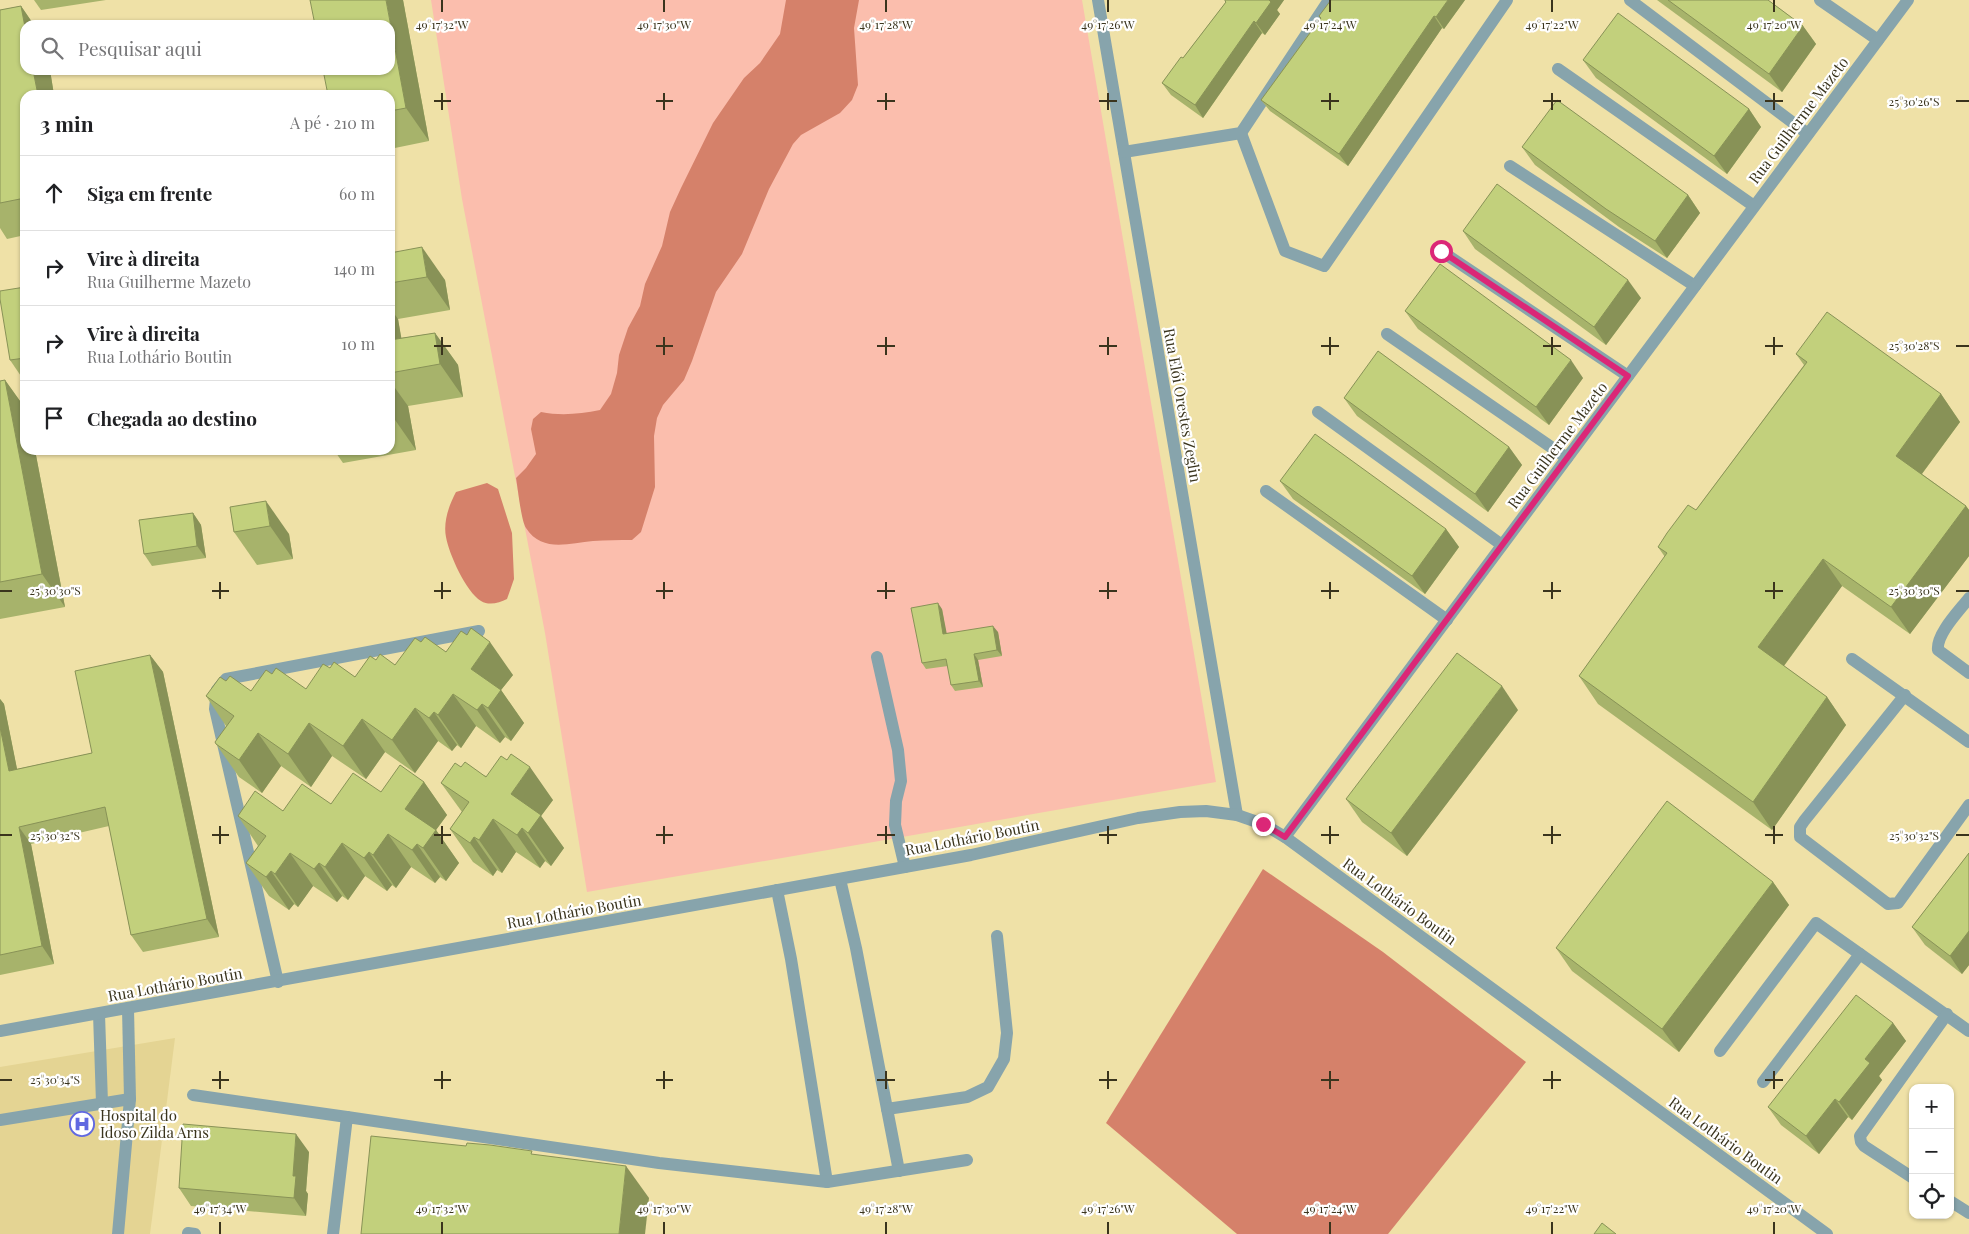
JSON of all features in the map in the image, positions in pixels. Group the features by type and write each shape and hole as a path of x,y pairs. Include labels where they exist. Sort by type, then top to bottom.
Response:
{"street":[{"name":"Rua Elói Orestes Zeglin","path":"1098,0 1237,814"},
{"path":"1124,152 1242,133 1330,0"},
{"path":"1242,133 1285,252 1324,266 1508,0"},
{"path":"1630,0 1808,134"},
{"path":"1820,0 1878,40"},
{"name":"Rua Guilherme Mazeto","path":"1285,837 1908,0"},
{"path":"1558,69 1754,206"},
{"path":"1510,166 1695,286"},
{"path":"1441,251 1628,376"},
{"path":"1387,334 1567,458"},
{"path":"1318,412 1502,545"},
{"path":"1266,490 1447,620"},
{"path":"1969,598 1940,636 1938,645 1938,650 1969,674"},
{"path":"278,982 216,709 217,690 226,679 479,631"},
{"path":"877,657 898,750 901,781 896,801 895,825 906,867"},
{"path":"1852,659 1969,742"},
{"path":"1905,695 1804,821 1800,827 1800,837 1888,904 1893,904 1898,903 1969,805"},
{"name":"Rua Lothário Boutin","path":"0,1031 971,855 1138,818 1180,812 1237,814 1263,824 1285,837 1826,1234"},
{"path":"840,879 856,948 899,1171"},
{"path":"777,890 791,959 827,1182"},
{"path":"1720,1050 1816,923 1969,1030"},
{"path":"887,1109 967,1097 988,1087 1004,1059 1007,1033 997,936"},
{"path":"1763,1082 1860,954"},
{"path":"118,1234 130,1099 128,1009"},
{"path":"99,1014 102,1103"},
{"path":"1909,1175 1864,1146 1860,1136 1947,1014"},
{"path":"193,1095 659,1163 827,1182 967,1160"},
{"path":"0,1120 130,1099"},
{"path":"333,1234 346,1117"},
{"path":"1954,1204 1969,1213"}],"shaded area":[{"path":"431,0 1082,0 1216,782 587,892 545,633 462,199"},
{"path":"786,0 859,0 854,28 858,85 852,100 840,113 801,135 793,144 769,189 742,254 716,292 684,380 663,405 657,418 654,436 655,487 641,532 632,540 556,545 540,541 532,536 524,524 516,478 536,454 531,429 533,419 541,412 570,414 600,410 611,394 617,373 619,355 628,328 640,306 645,284 662,246 670,212 713,123 744,78 760,63 780,34"},
{"path":"487,483 498,489 512,533 514,579 507,599 491,604 484,603 475,596 464,581 451,553 445,531 447,514 456,492"},
{"path":"1263,869 1383,952 1526,1062 1388,1234 1237,1234 1106,1123"},
{"name":"Hospital do Idoso Zilda Arns","path":"175,1038 150,1234 0,1234 0,1067"}],"building":[{"path":"310,0 386,0 390,20 314,20"},
{"path":"1225,0 1269,0 1271,2 1256,23 1254,21 1195,105 1162,83 1226,2"},
{"path":"1331,0 1448,0 1436,17 1434,16 1339,154 1261,100 1321,18 1319,16"},
{"path":"1668,0 1768,0 1803,26 1769,74"},
{"path":"21,6 24,20 20,20 20,75 34,75 37,90 20,90 20,199 0,203 0,10"},
{"path":"1618,13 1749,109 1714,156 1583,60"},
{"path":"395,49 406,108 395,110 395,90 327,90 324,75 395,75"},
{"path":"1557,100 1688,195 1655,241 1606,209 1522,147"},
{"path":"1497,184 1628,280 1594,327 1463,231"},
{"path":"422,247 427,277 395,282 395,252"},
{"path":"1440,264 1571,360 1536,407 1405,311"},
{"path":"20,288 20,359 10,360 0,291"},
{"path":"1827,312 1941,394 1896,456 1966,506 1891,607 1823,559 1758,647 1827,697 1753,802 1579,676 1667,553 1658,547 1667,533 1688,505 1696,510 1807,362 1796,354"},
{"path":"435,333 440,364 395,372 395,339"},
{"path":"1378,351 1509,447 1475,494 1344,398"},
{"path":"5,380 42,574 0,582 0,381"},
{"path":"1315,434 1446,529 1412,576 1280,481"},
{"path":"266,501 270,526 234,532 230,507"},
{"path":"193,513 197,546 144,554 139,520"},
{"path":"938,603 943,634 993,626 997,650 974,654 979,681 951,685 946,659 922,663 911,608"},
{"path":"471,628 490,642 471,669 501,690 488,708 482,704 477,710 453,694 438,715 434,712 429,718 415,708 392,740 362,719 343,746 309,723 288,754 258,733 239,760 215,742 234,716 206,696 220,677 226,681 230,676 251,691 266,670 272,674 276,668 306,689 323,664 330,668 334,662 355,677 370,656 376,660 380,654 395,665 415,638 421,642 425,637 446,652 461,631 467,635"},
{"path":"1457,653 1502,686 1391,833 1346,799"},
{"path":"150,655 207,919 131,935 105,807 19,827 42,946 0,955 0,727 9,771 92,753 75,671"},
{"path":"511,754 530,767 511,794 541,815 528,833 522,828 517,835 493,819 479,840 474,837 470,843 450,829 469,802 441,783 455,763 461,767 465,762 486,777 501,756 507,760"},
{"path":"400,765 424,782 405,809 436,830 423,848 417,844 412,850 388,834 373,855 369,852 364,858 342,843 325,867 319,863 314,869 290,853 275,874 271,871 266,877 246,863 266,836 238,816 255,791 283,811 302,784 331,804 353,773 381,792"},
{"path":"1667,801 1773,882 1662,1029 1556,948"},
{"path":"1969,853 1969,931 1950,956 1912,927"},
{"path":"1856,995 1893,1023 1865,1059 1870,1063 1839,1102 1835,1099 1806,1136 1768,1107"},
{"path":"183,1124 296,1134 293,1176 296,1176 294,1198 179,1188"},
{"path":"371,1136 466,1146 467,1143 490,1145 532,1151 531,1154 626,1166 619,1234 361,1234"},
{"path":"1602,1223 1616,1234 1594,1234"}],"place":[{"name":"Hospital do Idoso Zilda Arns","path":"82,1124"}],"route":[{"path":"1263,824 1285,837 1628,376 1441,251"}]}
